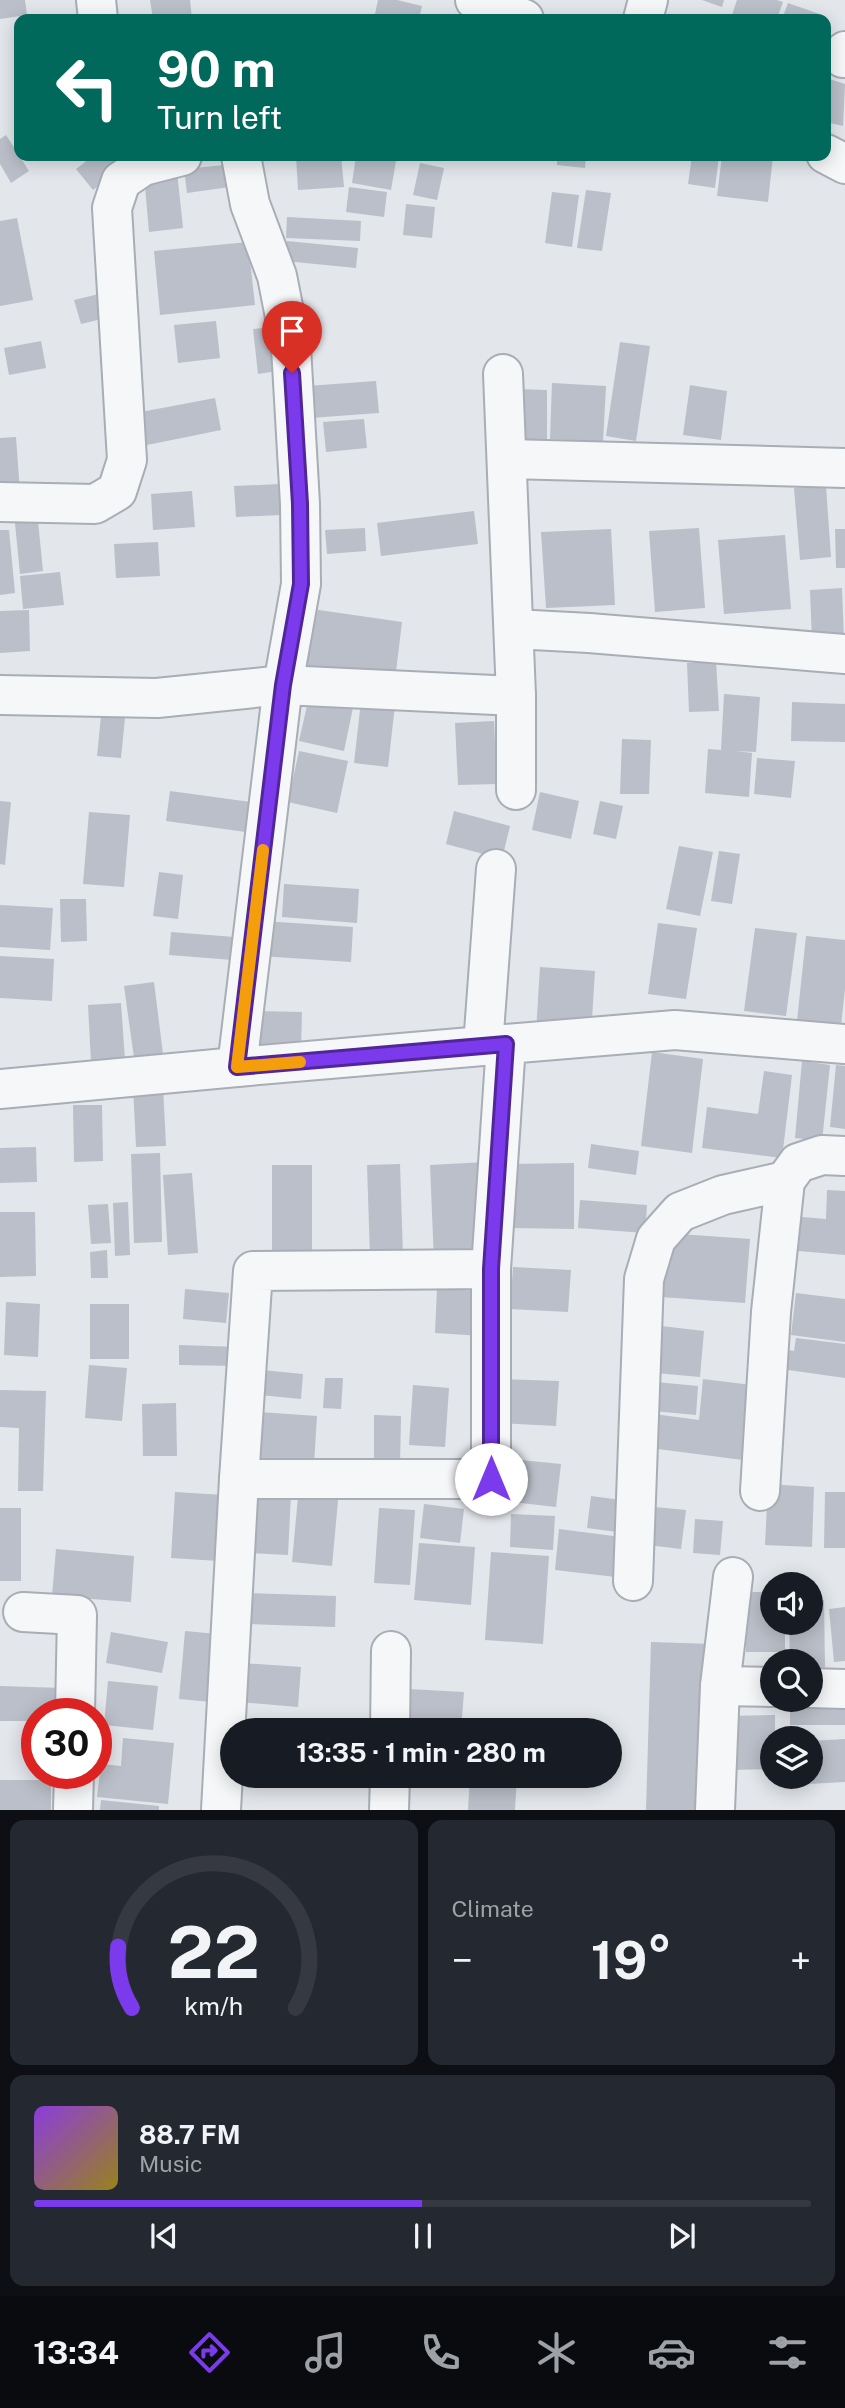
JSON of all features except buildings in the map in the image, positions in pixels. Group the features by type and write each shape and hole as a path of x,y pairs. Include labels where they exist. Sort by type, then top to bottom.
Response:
{"street":[{"path":"475,0 511,14"},
{"path":"0,502 95,504 117,491 127,460 112,208 121,181 143,166 162,161"},
{"path":"237,1067 283,685 301,584 300,504 291,346 277,276 250,204 242,161"},
{"path":"503,374 514,629 516,790"},
{"path":"508,459 845,468"},
{"path":"514,629 845,654"},
{"path":"0,695 157,698 283,685 516,696"},
{"path":"239,1479 491,1479 496,869"},
{"path":"0,1089 676,1030 845,1044"},
{"path":"760,1491 771,1312 785,1181 798,1163 822,1155 845,1156"},
{"path":"633,1581 644,1279 656,1239 680,1212 723,1195 785,1181"},
{"path":"221,1810 253,1271 491,1269"},
{"path":"715,1810 720,1686 733,1577"},
{"path":"23,1612 77,1615 75,1698"},
{"path":"390,1718 391,1651"},
{"path":"720,1686 760,1687"},
{"path":"823,1688 845,1689"},
{"path":"389,1810 390,1788"},
{"path":"73,1810 74,1789"}],"slow traffic":[{"path":"263,850 237,1067 300,1062"}],"route":[{"path":"292,373 300,504 301,584 283,685 237,1067 506,1044 491,1269 491,1479"}]}
